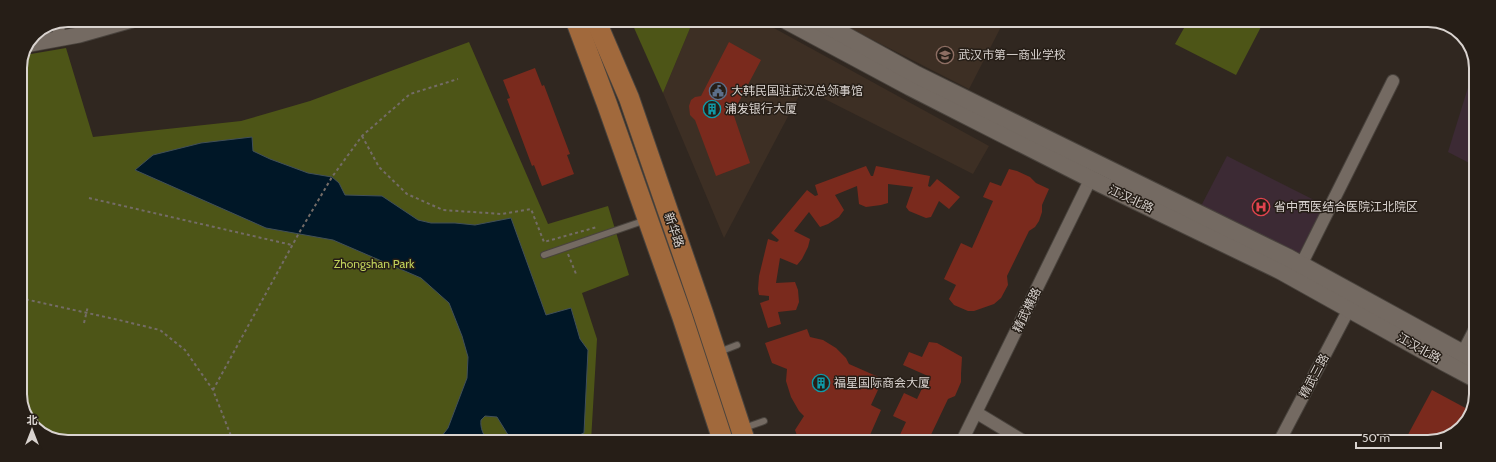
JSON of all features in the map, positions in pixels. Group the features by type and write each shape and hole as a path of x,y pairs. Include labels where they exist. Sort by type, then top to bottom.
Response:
{"main road":[{"name":"新华路","path":"578,27 648,219 721,435"},
{"name":"新华路","path":"599,27 629,98 743,435"},
{"name":"江汉北路","path":"798,27 910,87 1108,188 1281,271 1469,375"},
{"name":"江汉北路","path":"830,27 917,75 1301,265 1468,357"}],"street":[{"path":"38,41 59,31 79,35 107,27"},
{"path":"1301,265 1393,81"},
{"name":"精武横路","path":"965,435 1090,178"},
{"name":"精武三路","path":"1283,435 1349,309"},
{"path":"977,413 1013,435"}],"lane":[{"path":"544,255 648,219"},
{"path":"716,353 737,345"},
{"path":"743,435 764,421"}],"path":[{"path":"213,390 299,233 332,177 362,136 410,94 458,78"},
{"path":"362,136 379,167 407,194 443,210 502,214 531,209 544,242 602,225"},
{"path":"88,198 292,245"},
{"path":"27,299 160,330 185,350 213,390 231,435"},
{"path":"84,323 88,306"}],"shaded area":[{"path":"690,27 772,27 989,146 973,174 803,88 724,238 663,93"},
{"name":"武汉市第一商业学校","path":"848,27 1001,27 969,89"},
{"path":"1469,84 1469,163 1448,152"},
{"name":"省中西医结合医院江北院区","path":"1227,156 1324,205 1295,262 1199,210"}],"green space":[{"path":"634,27 690,27 663,93"},
{"path":"1185,27 1261,27 1236,75 1175,44"},
{"name":"Zhongshan Park","path":"469,42 548,224 608,206 629,275 582,293 597,339 591,435 62,435 52,432 52,410 30,410 27,397 27,68 29,54 66,48 93,137 241,121 310,101"}],"water":[{"path":"252,137 253,151 308,173 332,177 339,183 345,195 382,196 418,220 431,223 475,225 511,218 546,315 571,308 580,339 588,350 584,433 580,435 508,435 497,417 485,416 481,420 482,431 485,435 443,435 448,428 467,378 468,357 462,336 449,303 421,278 333,240 266,228 135,170 153,155 201,143"}],"building":[{"name":"浦发银行大厦","path":"729,42 761,60 733,113 750,163 716,176 695,120 690,115 689,106 691,100 695,97 701,96"},
{"path":"535,68 542,86 544,85 570,154 567,155 574,174 542,186 534,165 532,166 507,99 510,98 503,80"},
{"path":"866,166 871,176 873,176 876,166 930,176 928,186 930,187 937,179 960,197 949,209 939,201 931,217 926,218 909,211 906,207 913,187 888,184 888,203 866,207 859,204 857,186 835,195 844,210 839,217 828,224 820,227 809,212 794,231 810,239 808,247 797,265 780,258 776,283 795,282 798,290 799,302 796,310 778,312 781,324 768,328 760,303 769,300 769,296 759,295 758,289 759,276 768,239 777,242 779,240 771,233 807,190 815,196 818,195 815,185"},
{"path":"1009,169 1030,177 1036,183 1049,189 1042,205 1042,212 1039,221 1035,227 1029,231 1007,276 1008,285 1001,298 994,304 974,311 968,311 954,305 949,299 956,285 944,279 961,243 972,248 993,201 983,197 990,182 1001,186"},
{"name":"福星国际商会大厦","path":"807,329 810,337 823,340 836,348 846,358 849,364 883,379 871,405 881,410 870,435 797,435 795,430 804,416 799,411 791,397 786,381 787,369 772,363 765,343"},
{"path":"929,342 937,343 962,357 961,382 955,396 948,399 931,435 900,435 906,422 893,416 904,393 917,399 928,376 903,365 909,352 922,357"},
{"path":"1432,390 1467,409 1459,421 1449,430 1428,435 1408,435"}],"place":[{"name":"武汉市第一商业学校","path":"945,55"},
{"name":"大韩民国驻武汉总领事馆","path":"718,91"},
{"name":"浦发银行大厦","path":"712,109"},
{"name":"省中西医结合医院江北院区","path":"1261,207"},
{"name":"福星国际商会大厦","path":"821,383"}]}
